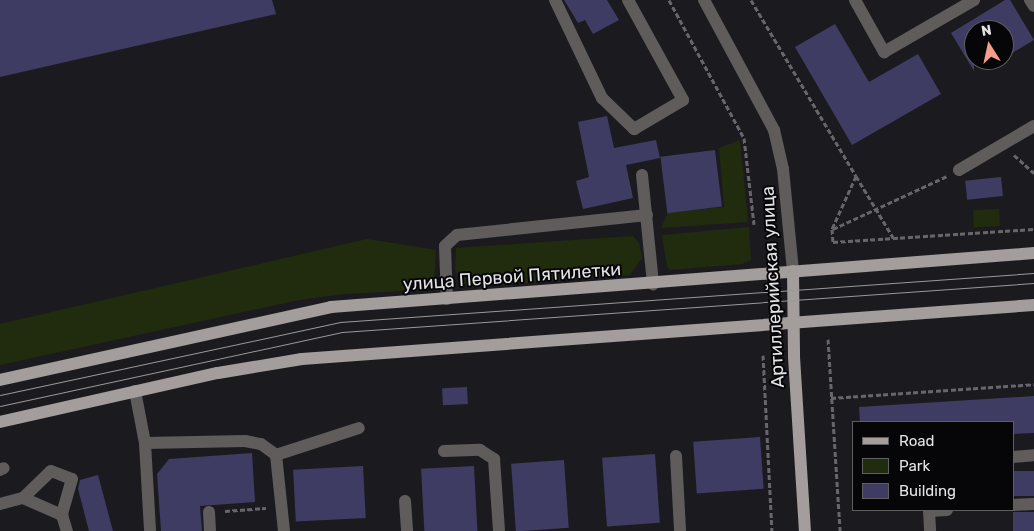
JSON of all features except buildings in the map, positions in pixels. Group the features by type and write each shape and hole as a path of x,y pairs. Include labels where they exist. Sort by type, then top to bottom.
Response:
{"main road":[{"name":"улица Первой Пятилетки","path":"0,380 308,311 793,271 1034,254"},
{"name":"Артиллерийская улица","path":"793,271 794,357 805,531"},
{"path":"0,422 135,391 302,359 1034,305"}],"street":[{"path":"555,0 602,98 634,129 682,100 630,1"},
{"name":"Артиллерийская улица","path":"704,0 774,130 783,169 793,271"},
{"path":"855,0 884,52 974,0"},
{"path":"1030,0 1034,6"},
{"path":"959,170 1034,126"},
{"path":"642,175 653,284"},
{"path":"447,299 445,246 457,234 646,215"},
{"path":"135,391 145,443 150,531"},
{"path":"276,455 359,428"},
{"path":"145,443 246,441 261,444 276,455 284,531"},
{"path":"444,451 480,450 494,459 499,531"},
{"path":"1014,457 1034,455"},
{"path":"676,456 680,531"},
{"path":"0,504 23,498 51,470 72,479 62,516 67,531"},
{"path":"23,498 62,516"},
{"path":"405,501 406,531"},
{"path":"1014,506 1034,504"},
{"path":"929,511 930,531"},
{"path":"209,512 210,531"}],"path":[{"path":"668,0 744,138 754,224"},
{"path":"751,0 894,238"},
{"path":"1003,144 1034,173"},
{"path":"832,229 878,210 959,170"},
{"path":"856,176 832,229 833,242 1034,229"},
{"path":"828,339 840,531"},
{"path":"763,355 772,531"},
{"path":"831,398 1034,384"},
{"path":"209,512 281,507"}],"green space":[{"path":"740,140 748,222 661,228 668,213 724,207 719,148"},
{"path":"999,209 1000,226 974,227 973,210"},
{"path":"749,227 751,260 742,264 670,270 667,267 662,235"},
{"path":"633,236 639,243 642,258 630,275 473,287 464,284 455,270 456,248"},
{"path":"367,239 436,250 434,283 423,290 344,294 299,300 0,365 0,324"}],"tram line":[{"path":"0,395 340,322 1034,273"},
{"path":"0,406 342,332 1034,283"}]}
